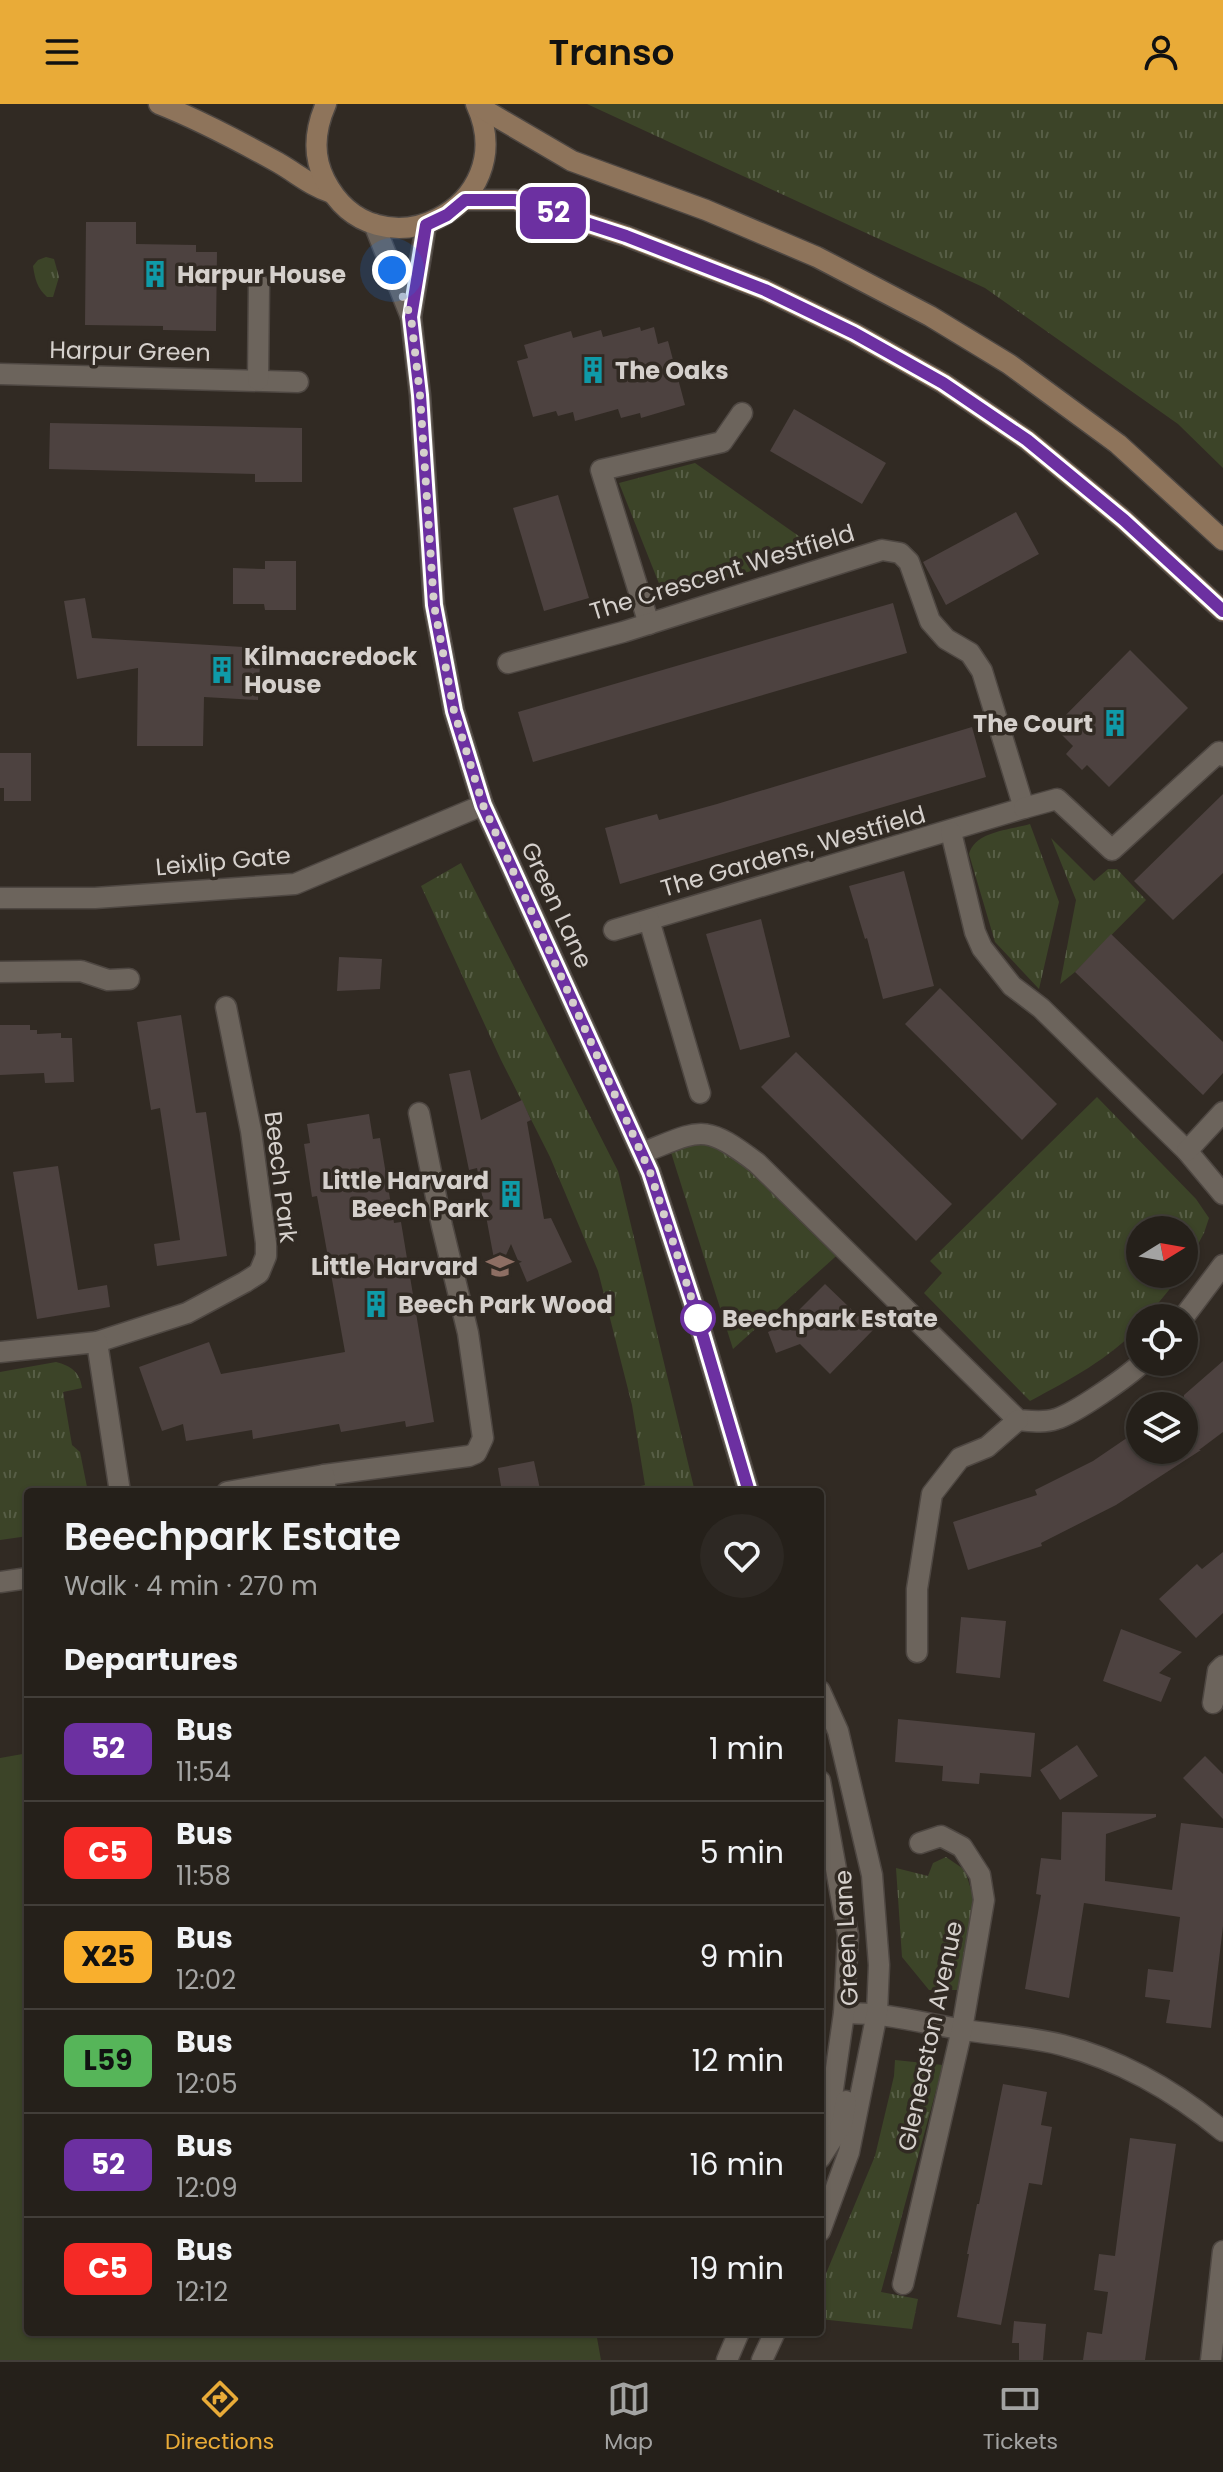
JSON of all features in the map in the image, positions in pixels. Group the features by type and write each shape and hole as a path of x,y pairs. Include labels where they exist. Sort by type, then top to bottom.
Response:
{"main road":[{"path":"159,104 196,118 286,167 310,185 332,193"},
{"path":"326,104 319,121 316,146 320,171 332,193 346,208 374,224 393,227 426,225 447,215 465,200 478,179 486,155 486,130 477,105"},
{"path":"477,105 572,161 706,210 817,257 930,316 1009,364 1118,444 1223,540"},
{"path":"465,200 515,200 626,236 765,290 854,333 943,383 1027,440 1124,520 1223,611"}],"street":[{"name":"Green Lane","path":"374,224 411,317 420,395 434,605 454,711 483,805 642,1153 694,1306 748,1488"},
{"name":"Green Lane","path":"411,317 426,225"},
{"path":"258,380 259,285"},
{"name":"Harpur Green","path":"0,374 298,382"},
{"path":"649,624 601,470 722,442 742,413"},
{"name":"The Crescent Westfield","path":"508,663 649,624 882,550 900,553 909,562 930,621 946,639 970,653 982,671 1024,808"},
{"name":"The Gardens, Westfield","path":"614,930 1057,799 1112,850 1219,752 1223,756"},
{"name":"Leixlip Gate","path":"0,898 95,898 295,884 483,805"},
{"name":"The Gardens, Westfield","path":"951,832 975,932 982,948 1012,986 1041,1008 1187,1151 1223,1194"},
{"name":"The Gardens, Westfield","path":"649,920 700,1093"},
{"path":"0,972 81,971 108,980 129,979"},
{"name":"Beech Park","path":"0,1352 97,1342 187,1313 259,1273 266,1256 266,1243 251,1131 226,1007"},
{"path":"1187,1151 1223,1112"},
{"path":"276,1488 325,1484 469,1456 476,1453 483,1438 468,1333 419,1113"},
{"path":"642,1153 694,1133 709,1133 730,1143 757,1163 1018,1420 1041,1422 1059,1418 1128,1376"},
{"path":"1194,1304 1223,1265"},
{"path":"97,1342 119,1488"},
{"path":"917,1652 917,1589 932,1494 960,1458 987,1447 1018,1420"},
{"path":"0,1582 24,1579"},
{"path":"1213,1703 1218,1671 1223,1666"},
{"name":"Green Lane","path":"824,1700 838,1731 872,1875 879,1965 877,2013 849,2152 824,2220"},
{"name":"Green Lane","path":"824,1803 848,1935 844,2013 831,2103 824,2124"},
{"name":"Gleneaston Avenue","path":"903,2284 962,2029 984,1900 980,1875 962,1847 941,1836 920,1843"},
{"path":"844,2013 877,2013 1062,2045 1134,2070 1188,2102 1223,2131"},
{"path":"824,2152 842,2124 858,2046 877,2013"},
{"path":"1211,2360 1223,2251"},
{"path":"727,2360 737,2336"},
{"path":"762,2360 773,2336"}],"green space":[{"path":"587,104 1223,104 1223,468 1178,424 985,288"},
{"path":"46,257 54,259 59,277 53,297 47,297 41,290 33,266"},
{"path":"695,463 820,551 664,596 619,483"},
{"path":"1030,824 1059,902 1039,989 995,942 969,854 978,840 986,836"},
{"path":"1051,838 1094,881 1108,869 1117,869 1146,900 1060,984 1076,900"},
{"path":"461,863 618,1171 694,1488 632,1488 645,1485 632,1405 598,1271 550,1157 501,1060 421,886"},
{"path":"1097,1097 1196,1199 1209,1218 1198,1244 1198,1216 1126,1216 1126,1288 1171,1288 1157,1304 1126,1304 1126,1339 1075,1376 1030,1401 924,1293 942,1273 930,1261"},
{"path":"668,1143 730,1143 844,1249 733,1349"},
{"path":"56,1362 74,1370 82,1388 63,1392 72,1445 80,1452 87,1488 24,1488 24,1537 0,1540 0,1372"},
{"path":"24,1754 24,2336 597,2336 601,2360 0,2360 0,1758"},
{"path":"946,1857 965,1870 976,1906 957,1990 929,1990 902,1957 896,1868 928,1876 933,1863"},
{"path":"895,2060 943,2065 881,2292 918,2299 912,2329 824,2319 824,2278 875,2156"}],"building":[{"name":"Harpur House","path":"86,222 136,222 136,244 196,245 196,252 217,252 216,331 163,330 163,326 85,325"},
{"name":"The Oaks","path":"640,327 641,331 654,327 658,344 668,341 685,405 641,418 640,413 621,418 618,409 575,421 573,412 558,416 556,411 533,417 517,361 528,358 524,345 571,331 573,338 601,330 603,337"},
{"path":"794,409 886,463 862,504 770,451"},
{"path":"50,423 302,428 302,482 255,482 255,474 49,469"},
{"path":"558,495 589,598 544,611 513,508"},
{"path":"1016,512 1039,554 946,605 923,562"},
{"path":"265,561 296,561 296,610 265,610 264,604 233,604 233,568 265,569"},
{"path":"85,598 92,638 261,648 258,700 204,697 203,746 137,746 138,668 77,679 64,601"},
{"path":"893,603 907,653 533,762 518,712"},
{"name":"The Court","path":"1130,650 1188,708 1109,787 1087,765 1082,770 1066,754 1073,746 1054,727"},
{"path":"972,727 986,777 620,884 605,828 657,814 659,820"},
{"path":"0,753 31,753 31,801 4,801 4,788 0,788"},
{"path":"1223,794 1223,873 1173,920 1134,881"},
{"path":"904,871 934,986 883,999 849,886"},
{"path":"761,919 790,1037 740,1050 706,934"},
{"path":"1111,934 1223,1042 1223,1073 1203,1095 1075,972"},
{"path":"339,957 382,959 380,989 337,991"},
{"path":"940,988 1057,1104 1022,1140 905,1024"},
{"path":"181,1015 196,1113 206,1112 227,1256 157,1266 154,1244 180,1240 160,1108 151,1110 137,1022"},
{"path":"0,1025 30,1025 30,1030 37,1030 37,1034 61,1033 61,1038 72,1038 74,1082 45,1083 44,1073 0,1075"},
{"path":"796,1052 952,1204 916,1241 761,1087"},
{"name":"Little Harvard Beech Park","path":"470,1070 481,1120 522,1100 531,1120 527,1122 544,1219 551,1218 572,1262 527,1282 511,1244 497,1275 477,1168 469,1170 449,1074"},
{"name":"Beech Park Wood","path":"369,1114 373,1139 380,1138 394,1223 401,1222 434,1422 406,1427 405,1421 341,1432 339,1424 253,1439 252,1430 186,1441 183,1424 162,1431 139,1367 209,1342 221,1374 345,1352 317,1196 312,1197 304,1144 310,1143 307,1124"},
{"path":"58,1166 78,1290 107,1285 110,1307 37,1319 13,1172"},
{"path":"825,1284 873,1330 830,1374 800,1344 776,1353 768,1332 784,1325"},
{"path":"1223,1361 1223,1432 1198,1452 1198,1392 1187,1392"},
{"path":"1126,1439 1126,1464 1179,1464 1116,1505 1041,1543 1042,1546 968,1570 953,1522 1037,1495 1035,1490 1093,1461"},
{"path":"534,1461 540,1488 501,1488 498,1468"},
{"path":"1223,1552 1223,1613 1196,1638 1159,1599 1197,1564 1202,1569"},
{"path":"961,1617 1006,1621 1000,1678 956,1673"},
{"path":"1121,1629 1182,1652 1159,1673 1171,1678 1161,1702 1103,1681"},
{"path":"898,1719 1035,1733 1031,1777 980,1773 979,1784 942,1781 943,1766 895,1762"},
{"path":"1077,1745 1098,1776 1060,1800 1040,1770"},
{"path":"1205,1756 1223,1774 1223,1819 1183,1778"},
{"path":"1062,1812 1156,1814 1156,1817 1106,1834 1105,1881 1172,1890 1181,1823 1223,1828 1223,1926 1211,2028 1166,2023 1170,2000 1145,1997 1148,1969 1173,1972 1180,1917 1084,1903 1069,1998 1025,1989 1041,1895 1036,1894 1041,1858 1061,1860"},
{"path":"1003,2084 1047,2092 1041,2125 1052,2127 1042,2185 1029,2183 1001,2325 957,2317"},
{"path":"1130,2138 1176,2144 1145,2360 1083,2360 1087,2332 1102,2334 1108,2292 1094,2290 1099,2254 1115,2256"},
{"path":"1014,2321 1046,2324 1043,2360 1019,2360 1019,2343 1012,2343"}],"bus line":[{"name":"52","path":"748,1488 694,1306 650,1172 483,805 454,711 434,605 420,395 411,317 426,225 447,215 465,200 515,200 626,236 788,301 854,333 943,383 1027,440 1124,520 1223,611"}],"place":[{"name":"Harpur House","path":"155,274"},
{"name":"The Oaks","path":"593,370"},
{"name":"Kilmacredock House","path":"222,670"},
{"name":"The Court","path":"1115,723"},
{"name":"Little Harvard Beech Park","path":"511,1194"},
{"name":"Little Harvard","path":"500,1266"},
{"name":"Beech Park Wood","path":"376,1304"},
{"name":"Beechpark Estate","path":"698,1318"}],"route":[{"path":"392,270 411,317 420,395 434,605 454,711 483,805 650,1172 698,1318"}]}
